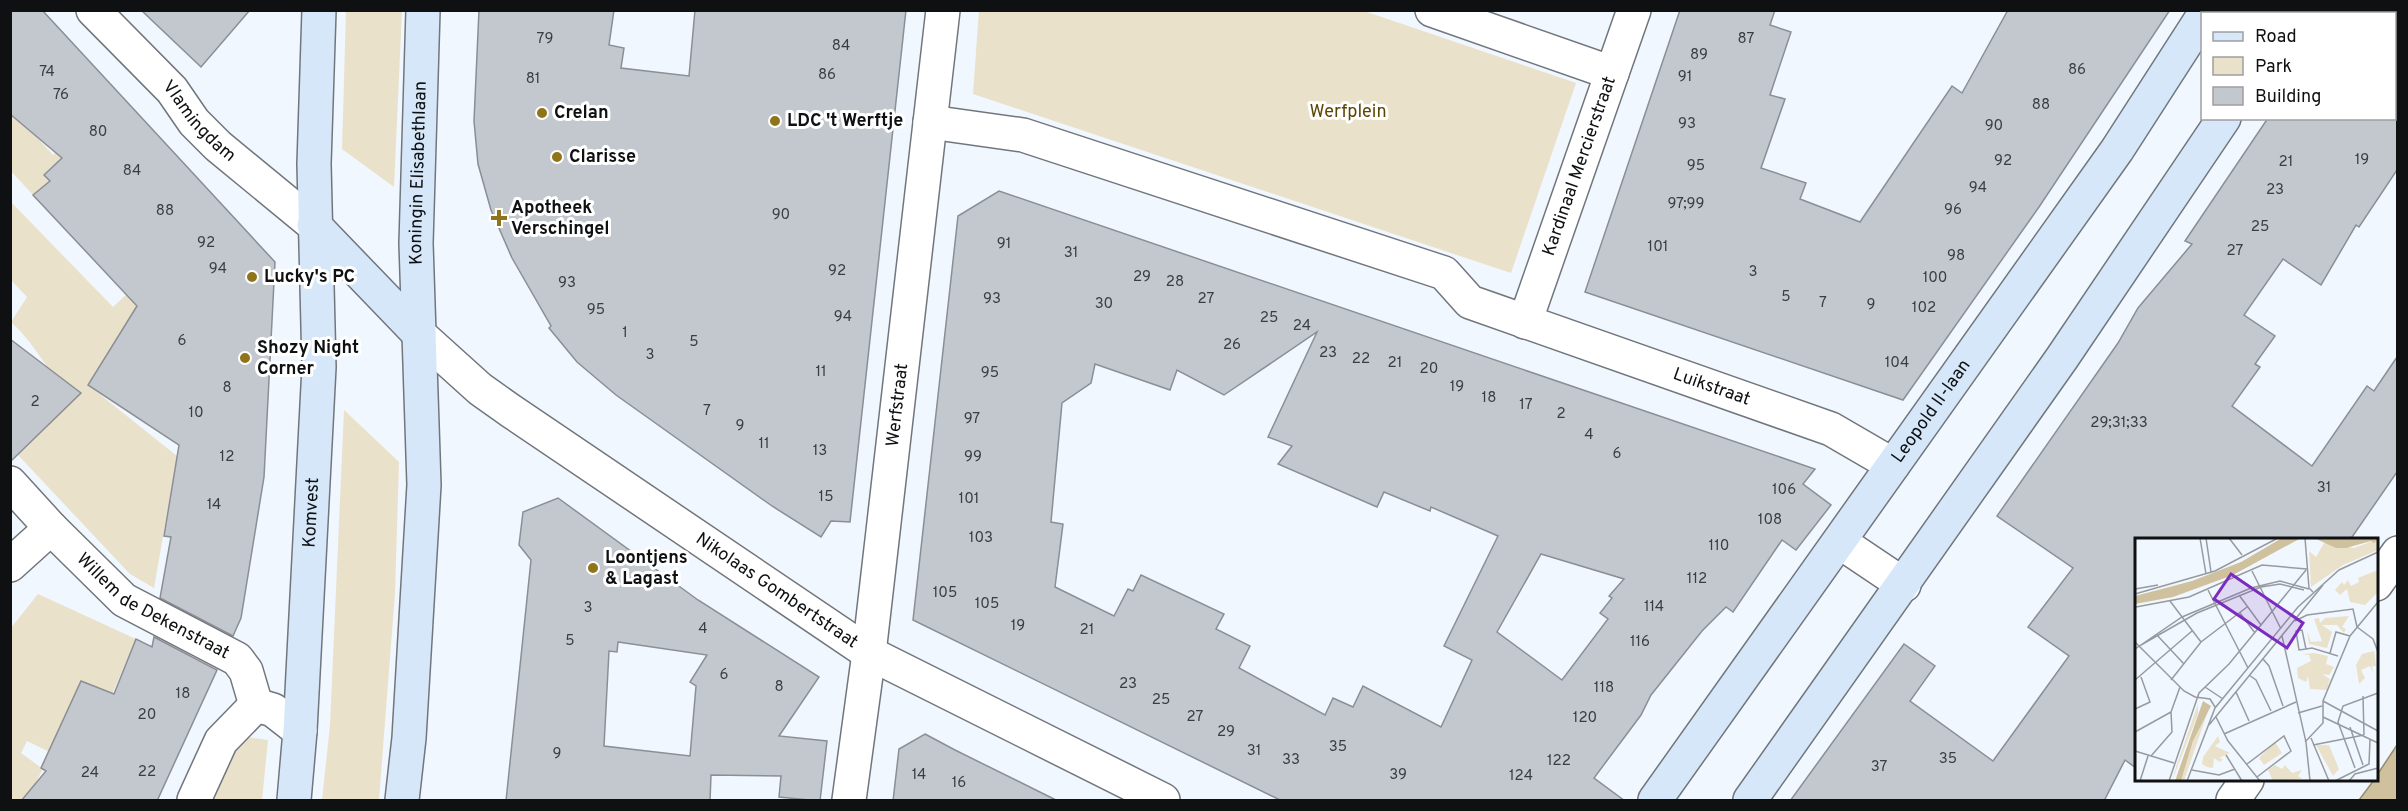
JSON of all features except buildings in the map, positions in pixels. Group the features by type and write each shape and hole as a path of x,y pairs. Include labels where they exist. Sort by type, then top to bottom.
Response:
{"street":[{"name":"Vlamingdam","path":"93,10 172,90 194,122 218,146 314,225"},
{"path":"319,10 314,225 419,334 424,485 409,738 402,801"},
{"name":"Koningin Elisabethlaan","path":"419,334 416,243 423,10"},
{"name":"Werfstraat","path":"849,801 869,653 943,10"},
{"path":"1432,10 1612,73"},
{"name":"Kardinaal Mercierstraat","path":"1525,322 1634,10"},
{"name":"Leopold II-laan","path":"1655,801 2117,150 2201,20"},
{"path":"1750,801 2062,358 2223,120"},
{"path":"930,122 1023,135 1444,273 1470,302 1525,322"},
{"name":"Komvest","path":"294,801 300,731 319,366 314,225"},
{"name":"Luikstraat","path":"1525,322 1831,429 1893,465"},
{"name":"Nikolaas Gombertstraat","path":"419,334 480,389 511,411 869,653 1163,801"},
{"name":"Willem de Dekenstraat","path":"10,483 51,528 124,600 237,659 246,671 256,705"},
{"path":"10,566 51,528"},
{"path":"1840,542 1904,585"},
{"path":"2378,581 2397,553"},
{"path":"194,801 221,741 256,705 273,710 300,731"},
{"path":"2233,801 2246,781"}],"green space":[{"name":"Werfplein","path":"979,10 1364,11 1576,83 1511,273 973,94"},
{"path":"346,11 402,11 394,187 342,149"},
{"path":"11,109 53,155 58,150 64,157 44,175 50,181 33,195 11,171"},
{"path":"10,201 113,307 126,295 137,306 88,385 177,456 154,588 130,574 18,455 74,399 11,322 27,297 11,280"},
{"path":"344,410 399,462 395,593 379,800 322,800 330,725"},
{"path":"38,594 136,639 112,694 81,681 73,700 72,763 27,741 21,753 43,769 26,800 11,800 10,629"},
{"path":"240,736 268,740 262,800 209,800"}],"shaded area":[{"path":"2397,745 2397,800 2359,800 2373,781 2378,781 2378,774"}],"place":[{"name":"Crelan","path":"542,113"},
{"name":"LDC 't Werftje","path":"775,121"},
{"name":"Clarisse","path":"557,157"},
{"name":"Apotheek Verschingel","path":"499,218"},
{"name":"Lucky's PC","path":"252,277"},
{"name":"Shozy Night Corner","path":"245,358"},
{"name":"Loontjens & Lagast","path":"593,568"}]}
